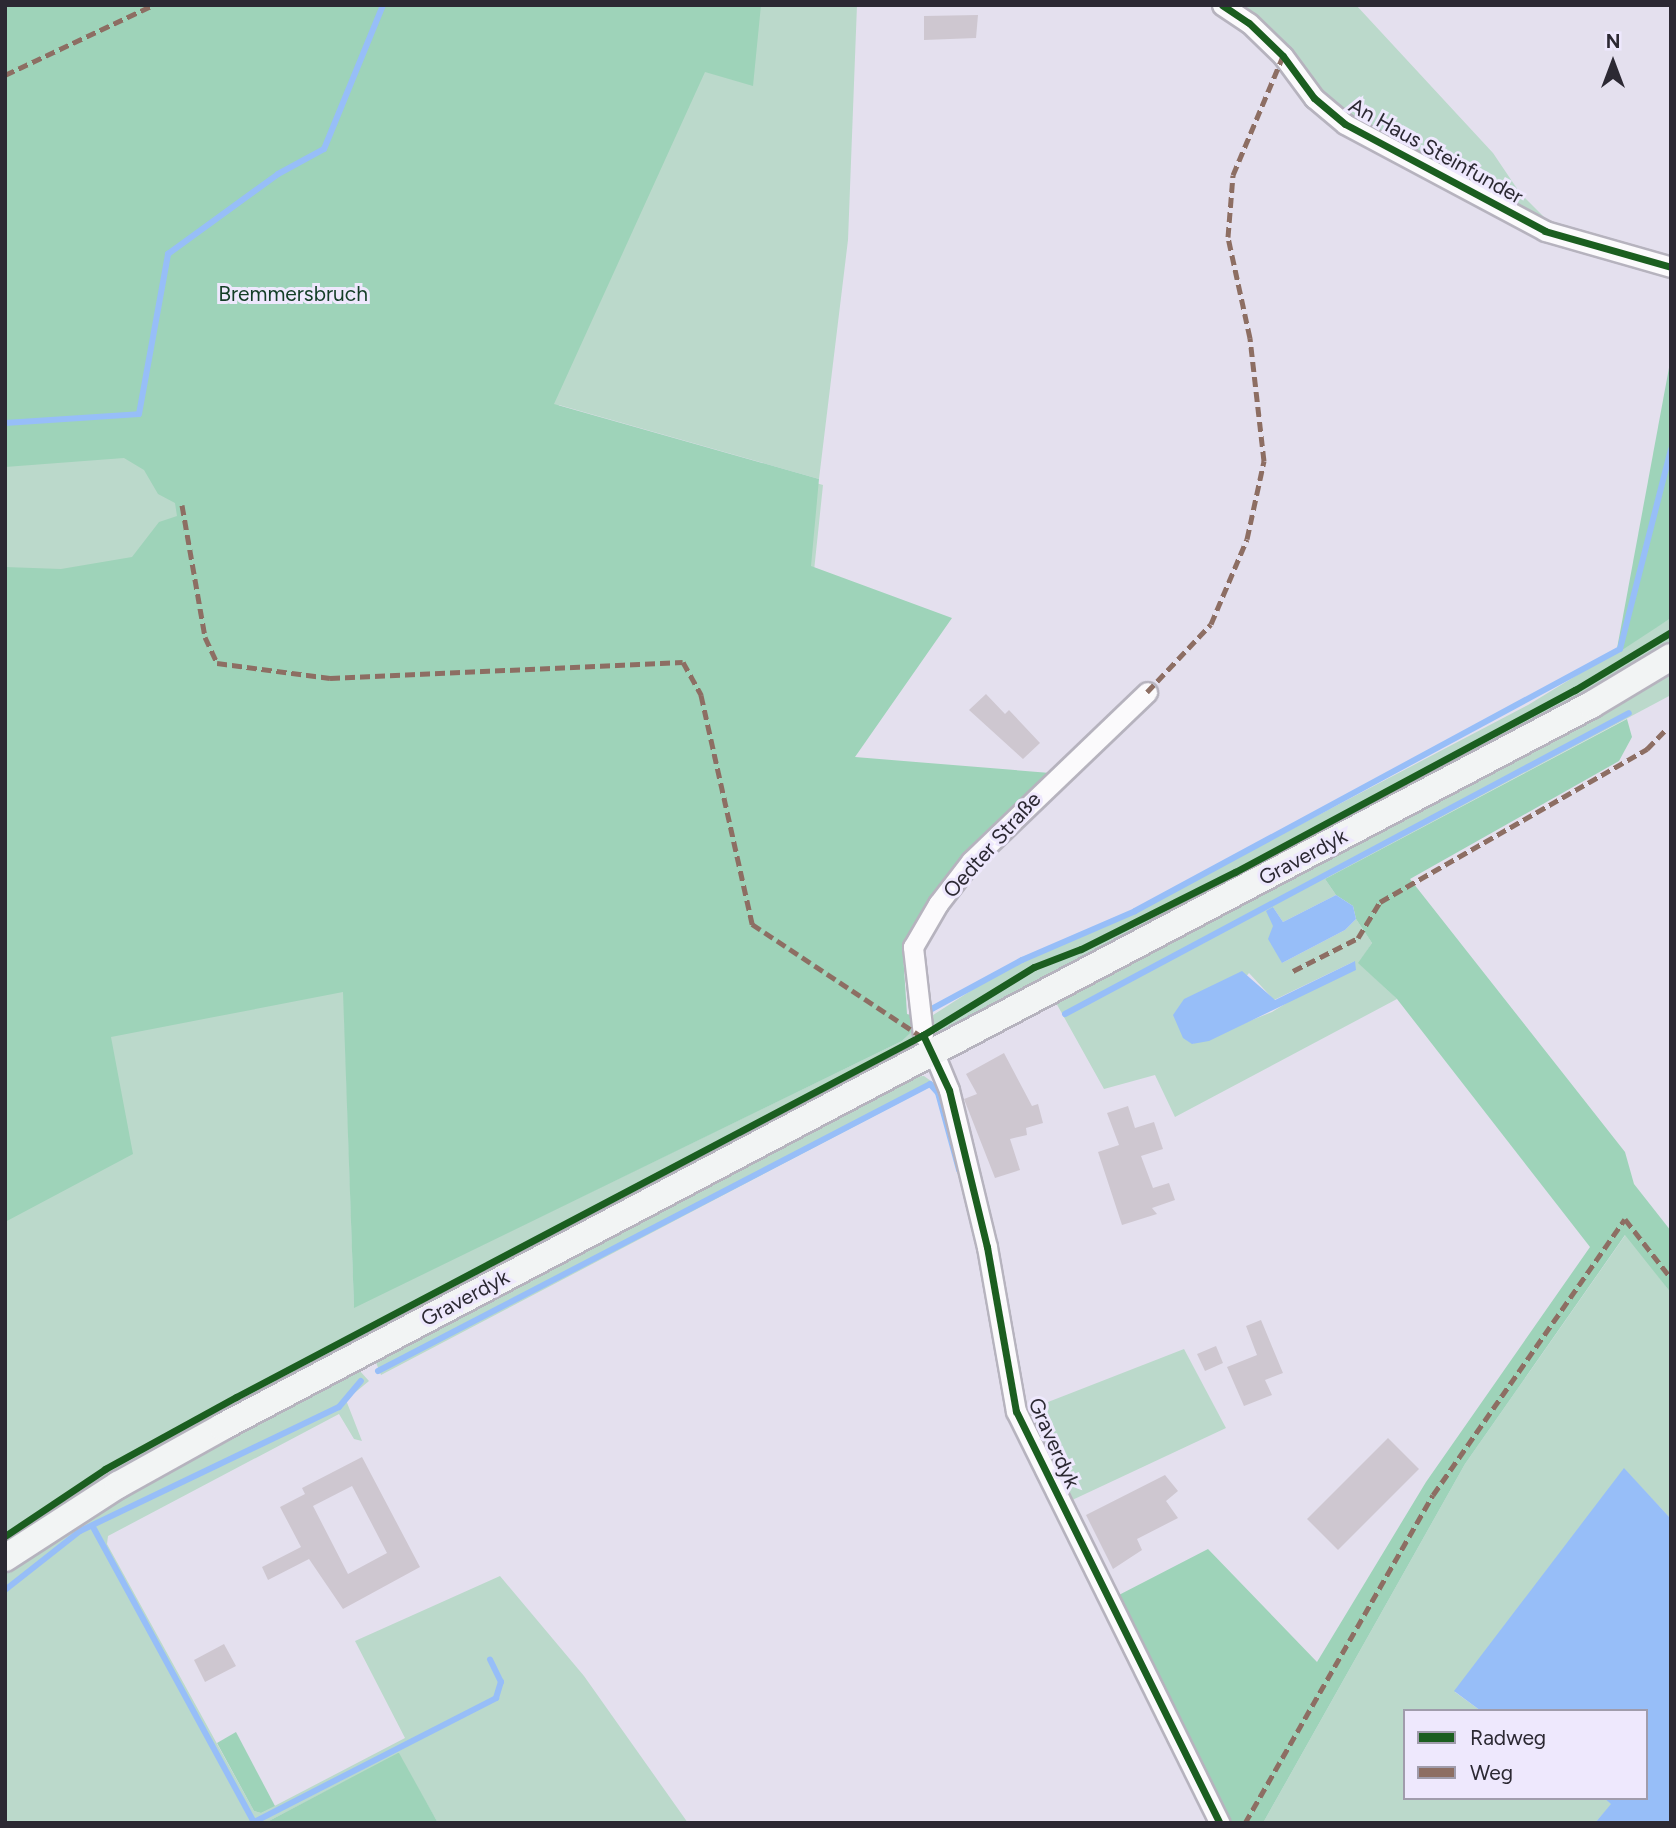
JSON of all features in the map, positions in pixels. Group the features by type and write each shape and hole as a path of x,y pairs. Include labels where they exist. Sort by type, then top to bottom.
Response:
{"main road":[{"name":"Graverdyk","path":"5,1558 118,1485 928,1043 1591,705 1671,657"}],"street":[{"name":"An Haus Steinfunder","path":"1222,5 1258,32 1314,98 1345,124 1545,231 1671,267"},
{"name":"Oedter Straße","path":"928,1043 913,947 938,904 971,861 1147,692"},
{"name":"Graverdyk","path":"928,1043 948,1090 987,1247 1016,1411 1220,1823"}],"green space":[{"name":"Bremmersbruch","path":"5,5 857,5 848,240 819,479 559,405 557,410 823,485 814,571 344,1001 354,1307 902,1041 912,1031 914,1043 901,1057 5,1548"},
{"name":"Bremmersbruch","path":"5,5 761,5 753,86 705,72 554,404 819,479 811,566 952,618 855,757 1050,773 971,852 922,912 903,953 907,1014 925,1019 902,1041 354,1308 343,992 111,1037 133,1154 5,1222 5,567 61,569 132,557 159,522 177,516 175,503 158,494 144,470 124,458 5,467"},
{"path":"1238,5 1356,5 1493,153 1520,193 1545,218 1359,121 1332,101 1299,61"},
{"path":"1671,357 1671,618 1616,654"},
{"path":"1671,618 1671,643 1622,674 941,1038 936,1033 930,1017 986,981 1026,959 1107,926 1528,705"},
{"path":"1671,672 1671,695 1325,879 1336,895 1283,922 1273,907 1282,963 1345,930 1356,919 1372,943 1359,963 1397,999 1175,1117 1155,1075 1104,1089 1055,1001","holes":["1355,961 1272,1012 1192,1044 1249,973 1274,1000"]},
{"path":"1627,719 1632,737 1619,761 1410,879 1625,1152 1634,1184 1671,1231 1671,1293 1625,1235 1465,1464 1263,1823 1230,1823 1115,1597 1208,1549 1317,1662 1426,1482 1590,1247 1397,999 1358,963 1372,943 1356,919 1353,906 1336,895 1325,879"},
{"path":"924,1076 935,1084 381,1375 375,1360 911,1077"},
{"path":"1626,1234 1671,1293 1671,1519 1624,1469 1455,1692 1478,1709 1403,1709 1403,1800 1607,1800 1612,1804 1595,1823 1263,1823 1465,1464"},
{"path":"1184,1349 1226,1428 1068,1502 1025,1411"},
{"path":"351,1370 359,1370 369,1381 346,1400 362,1441 354,1439 339,1414 108,1536 107,1544 254,1811 261,1813 405,1738 355,1641 500,1576 584,1676 688,1823 438,1823 398,1754 265,1823 5,1823 5,1572 99,1510"},
{"path":"236,1732 275,1806 261,1813 254,1811 217,1743"},
{"path":"398,1753 438,1823 265,1823"}],"water":[{"path":"1336,895 1353,906 1356,919 1345,930 1282,963 1268,939 1273,926 1266,911 1273,907 1283,922"},
{"path":"1355,961 1356,970 1209,1041 1192,1044 1183,1038 1173,1015 1184,999 1242,971 1275,1000"},
{"path":"1624,1468 1671,1519 1671,1823 1595,1823 1611,1804 1606,1800 1648,1800 1648,1709 1478,1709 1454,1691"}],"building":[{"path":"978,15 976,38 924,40 924,16"},
{"path":"986,694 1005,714 1009,710 1040,743 1023,759 969,710"},
{"path":"1004,1053 1032,1106 1038,1104 1043,1123 1026,1128 1027,1135 1010,1139 1020,1170 995,1178 964,1099 977,1094 966,1074"},
{"path":"1128,1106 1135,1128 1154,1122 1163,1149 1141,1156 1153,1188 1169,1183 1175,1200 1152,1208 1157,1214 1122,1225 1098,1152 1119,1145 1107,1113"},
{"path":"1261,1320 1283,1373 1265,1380 1272,1395 1244,1406 1227,1367 1257,1355 1246,1326"},
{"path":"1216,1346 1223,1363 1205,1371 1197,1354"},
{"path":"1388,1438 1419,1469 1338,1550 1307,1519"},
{"path":"362,1457 420,1567 343,1609 309,1559 268,1580 262,1567 301,1547 280,1507 305,1494 302,1488","holes":["352,1486 387,1553 348,1574 313,1506"]},
{"path":"1165,1475 1178,1491 1166,1501 1178,1518 1137,1539 1142,1550 1113,1569 1086,1515"},
{"path":"224,1644 236,1666 205,1682 194,1660"}],"waterway":[{"path":"5,423 139,414 168,254 278,174 324,149 383,5"},
{"path":"928,1011 1022,960 1135,911 1620,649 1671,449"},
{"path":"1065,1014 1629,713"},
{"path":"378,1371 930,1084 938,1093 959,1170"},
{"path":"5,1590 80,1531 339,1407 361,1381"},
{"path":"93,1527 254,1822 496,1698 501,1682 490,1659"}],"marked path":[{"path":"5,75 153,5"},
{"path":"1147,692 1211,624 1247,539 1264,461 1250,338 1228,237 1233,175 1283,56"},
{"path":"182,505 205,637 217,663 330,678 683,662 701,695 752,924 925,1039"},
{"path":"1293,971 1358,938 1380,902 1647,749 1667,728"},
{"path":"1245,1823 1433,1495 1625,1219 1671,1278"}],"cycle path":[{"path":"1222,5 1249,23 1283,56 1314,98 1345,124 1545,231 1671,267"},
{"path":"5,1536 105,1469 236,1397 923,1035 1034,967 1081,949 1235,872 1575,690 1671,632"},
{"path":"923,1035 949,1090 987,1247 1016,1411 1220,1823"}]}
